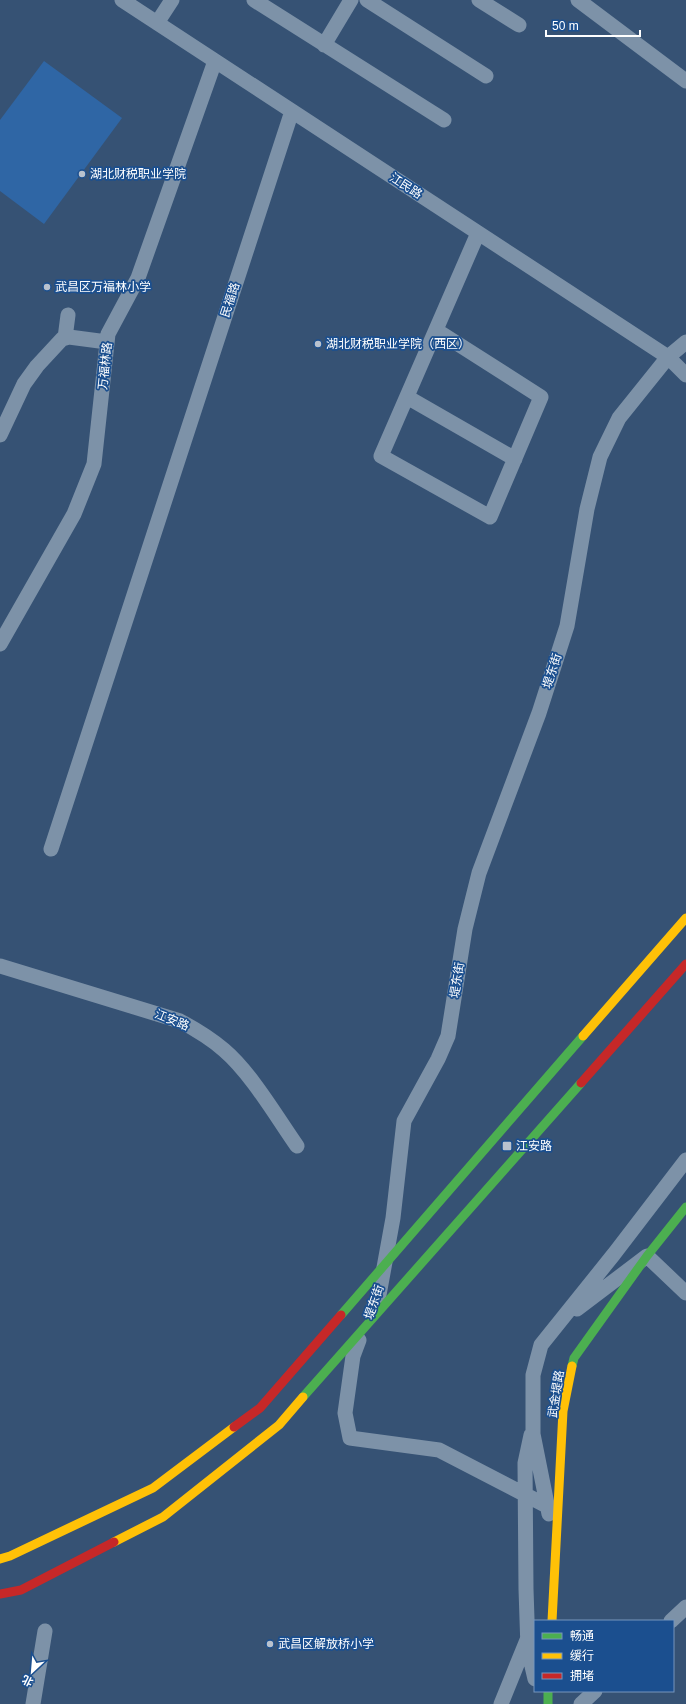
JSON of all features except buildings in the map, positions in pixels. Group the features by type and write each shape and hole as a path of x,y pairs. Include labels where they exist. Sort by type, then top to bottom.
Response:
{"main road":[{"path":"0,1559 10,1556 154,1488 260,1408 686,918"},
{"path":"0,1594 21,1590 163,1517 279,1425 686,964"},
{"name":"武金堤路","path":"552,1620 563,1411 574,1358 647,1256 686,1207"}],"street":[{"name":"江民路","path":"122,0 668,357 686,375"},
{"path":"157,23 172,0"},
{"path":"254,0 444,120"},
{"path":"324,45 351,0"},
{"path":"367,0 486,76"},
{"path":"479,0 519,25"},
{"path":"578,0 594,4 686,81"},
{"name":"万福林路","path":"0,644 74,514 94,464 108,334 138,278 215,61"},
{"name":"民福路","path":"51,849 292,111"},
{"path":"436,330 541,397 490,517 382,456 407,396 478,233"},
{"path":"65,338 68,315"},
{"path":"0,435 24,384 30,375 62,339 69,337 107,342"},
{"name":"堤东街","path":"547,1506 439,1450 350,1438 345,1413 352,1356 379,1295 393,1218 404,1122 438,1059 448,1036 465,929 479,873 539,713 567,626 587,509 600,456 619,418 668,357 686,342"},
{"path":"407,396 515,459"},
{"name":"江安路","path":"0,966 180,1021 201,1033 224,1050 242,1069 297,1146"},
{"path":"556,1545 533,1434 533,1375 541,1345 556,1324 614,1254 686,1160"},
{"path":"556,1324 647,1256 686,1293"},
{"path":"533,1423 525,1463 525,1495 527,1638 534,1675"},
{"path":"672,1620 686,1607"},
{"path":"33,1704 45,1631"},
{"path":"501,1704 527,1638"},
{"path":"580,1704 594,1692"}],"shaded area":[{"path":"44,61 122,118 44,224 0,191 0,120"}],"traffic: fast":[{"path":"341,1315 583,1036"},
{"path":"303,1397 581,1083"},
{"path":"572,1366 574,1358 647,1256 686,1207"},
{"path":"548,1692 548,1704"}],"traffic: slow":[{"path":"583,1036 686,918"},
{"path":"552,1620 563,1411 572,1366"},
{"path":"114,1542 163,1517 279,1425 303,1397"},
{"path":"0,1559 10,1556 153,1488 234,1427"}],"traffic: jam":[{"path":"581,1083 686,964"},
{"path":"234,1427 260,1408 341,1315"},
{"path":"0,1594 21,1590 114,1542"}],"place":[{"name":"湖北财税职业学院","path":"82,174"},
{"name":"武昌区万福林小学","path":"47,287"},
{"name":"湖北财税职业学院（西区）","path":"318,344"},
{"name":"江安路","path":"507,1146"},
{"name":"武昌区解放桥小学","path":"270,1644"}]}
